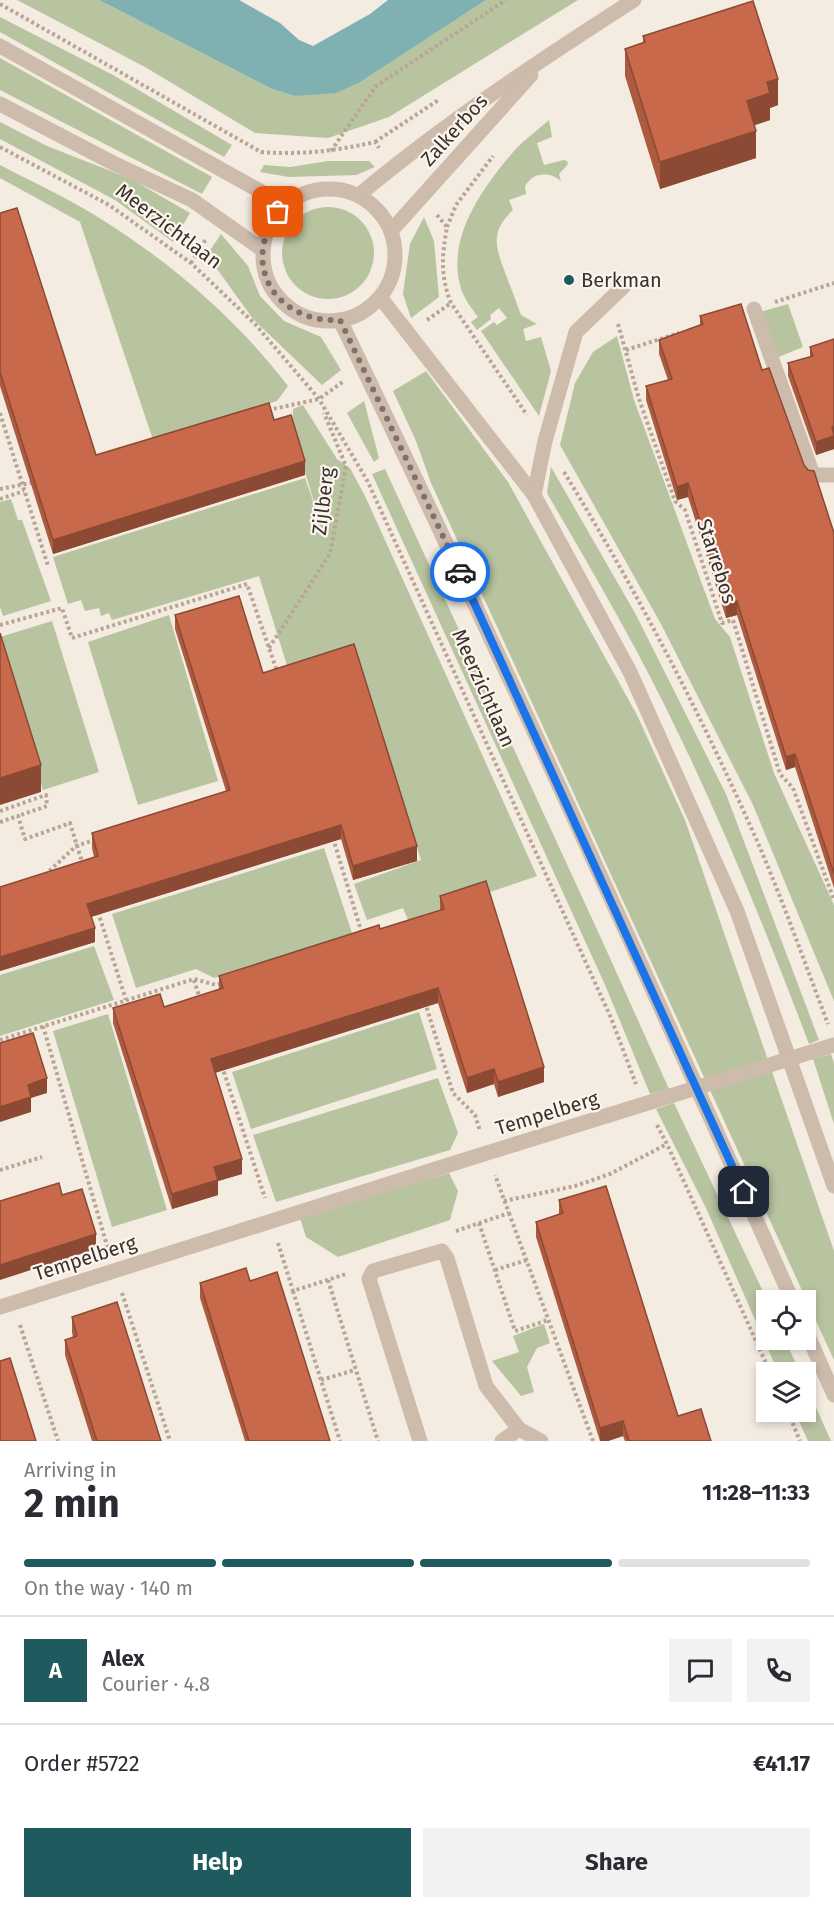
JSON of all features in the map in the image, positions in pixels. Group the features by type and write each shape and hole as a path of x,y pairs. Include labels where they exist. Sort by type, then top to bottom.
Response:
{"street":[{"name":"Zalkerbos","path":"359,195 439,132 548,56 634,0"},
{"path":"0,46 285,205"},
{"name":"Zalkerbos","path":"391,231 548,56"},
{"name":"Meerzichtlaan","path":"0,104 113,163 192,200 262,250"},
{"path":"325,188 342,189 359,195 378,210 391,231 396,254 394,270 388,284 380,297 358,315 340,320 313,319 301,315 279,299 266,276 262,250 267,230 285,205 308,191 325,188"},
{"path":"534,495 545,441 576,332 624,286"},
{"path":"380,297 534,495 630,672 737,911 834,1186"},
{"path":"754,309 813,475 834,475"},
{"name":"Meerzichtlaan","path":"340,320 680,1049 788,1290"},
{"name":"Tempelberg","path":"7,1305 834,1045"},
{"path":"420,1441 369,1279 373,1271 442,1251 447,1258 486,1386 519,1429 541,1441"},
{"path":"814,1350 834,1395"},
{"path":"502,1441 519,1429"}],"path":[{"path":"330,151 376,86 506,0"},
{"path":"0,4 261,152 295,154 330,151 375,142 396,166"},
{"name":"Meerzichtlaan","path":"0,147 109,205 191,263 255,324 319,399 368,482 611,1018 639,1093"},
{"path":"422,197 447,227 442,256 444,287 451,303 545,441 610,547 701,721 761,850 830,1027"},
{"name":"Starrebos","path":"624,286 615,310 639,399 675,501 685,510 722,623 733,620 780,774 793,788 834,900"},
{"path":"258,413 319,399"},
{"name":"Zijlberg","path":"268,649 330,554 346,466 319,399"},
{"path":"0,413 48,566"},
{"path":"0,499 45,479"},
{"path":"0,489 23,488"},
{"path":"0,625 62,608 72,638 247,584 280,682"},
{"path":"733,620 744,617"},
{"path":"0,811 46,795 47,806 0,822"},
{"path":"18,816 25,839 70,823 84,868"},
{"path":"333,837 363,937 372,934"},
{"path":"39,881 76,846 99,839"},
{"path":"94,901 126,1000"},
{"path":"194,979 201,1001"},
{"path":"0,1040 194,979 216,985 228,981"},
{"path":"422,992 453,1093 475,1115 482,1136"},
{"path":"44,1026 115,1271 170,1441"},
{"path":"219,1056 340,1441"},
{"path":"656,1124 765,1362"},
{"path":"504,1201 575,1186 610,1174 667,1144"},
{"path":"0,1170 42,1157"},
{"path":"493,1169 593,1441"},
{"path":"442,1251 450,1232 509,1213"},
{"path":"479,1223 515,1331 548,1320"},
{"path":"495,1270 527,1260"},
{"path":"292,1291 344,1274 369,1279"},
{"path":"328,1280 354,1370 378,1441"},
{"path":"7,1305 58,1441"},
{"path":"321,1380 354,1370"},
{"path":"792,1422 800,1441"}],"green space":[{"path":"17,0 99,0 272,89 295,96 362,81 486,0 578,0 389,117 328,138 255,133 145,67"},
{"path":"0,17 113,75 232,145 224,157 0,32"},
{"path":"0,58 212,177 202,194 0,90"},
{"path":"549,120 552,137 537,143 544,165 567,161 568,164 559,174 561,181 542,174 529,181 525,186 526,194 509,200 513,210 500,226 497,241 497,248 521,315 537,324 523,329 526,341 541,337 551,371 539,416 481,331 494,322 497,325 507,318 499,308 490,315 491,319 477,330 471,322 478,317 463,294 457,267 464,230 491,179 515,150"},
{"path":"0,122 47,146 131,179 190,213 173,242 115,200 0,139"},
{"path":"328,161 369,161 375,167 356,175 289,177 260,172 264,165 290,167"},
{"path":"0,165 93,214 147,250 199,291 246,337 288,386 277,401 153,440 80,222 0,178"},
{"path":"328,207 345,211 360,221 370,236 374,253 370,270 360,285 345,295 328,299 311,295 296,285 286,270 282,253 286,236 296,221 311,211"},
{"path":"424,217 434,241 439,297 411,318 403,294 410,244"},
{"path":"221,234 248,266 260,296 284,321 321,337 341,370 322,385 253,319 207,255"},
{"path":"788,304 803,347 776,358 760,312"},
{"path":"617,336 634,400 715,619 730,637 774,773 834,905 834,1001 753,805 661,624 560,445 575,383 593,352"},
{"path":"426,371 508,482 637,715 685,820 834,1251 834,1360 816,1321 816,1290 802,1290 431,483 416,441 393,391"},
{"path":"364,401 379,458 374,462 347,413"},
{"path":"303,405 337,459 350,468 366,498 537,876 408,920 403,908 367,920 354,884 421,860 355,655 291,678 259,576 112,620 109,613 101,616 99,608 85,611 81,600 68,604 53,557 305,478 318,515 292,429 293,409"},
{"path":"551,467 635,613 726,794 819,1040 809,1044 770,943 684,744 614,609 547,493"},
{"path":"385,469 669,1089 650,1094 606,987 372,474"},
{"path":"11,499 18,520 22,520 51,601 3,616 0,607 0,502"},
{"path":"169,615 218,781 138,805 88,642"},
{"path":"52,621 99,772 43,790 0,652 0,637"},
{"path":"324,848 352,933 214,978 196,969 136,988 112,914"},
{"path":"94,946 114,1000 0,1036 0,975"},
{"path":"419,1012 437,1069 251,1129 232,1072"},
{"path":"108,1014 167,1210 112,1227 53,1031"},
{"path":"831,1054 834,1063 834,1124 813,1059"},
{"path":"438,1078 458,1133 450,1150 276,1202 253,1135"},
{"path":"674,1103 762,1290 756,1290 756,1322 706,1208 656,1109"},
{"path":"449,1173 458,1191 450,1220 338,1257 306,1237 300,1218"},
{"path":"544,1324 550,1343 537,1348 527,1367 534,1392 521,1396 492,1361 519,1352 513,1336"},
{"path":"768,1350 790,1350 795,1362 774,1362"},
{"path":"816,1407 831,1441 808,1441 799,1422 816,1422"}],"water":[{"path":"99,0 239,0 280,23 299,40 313,46 370,14 388,0 486,0 362,81 336,93 295,96 272,89"}],"building":[{"path":"753,1 778,79 767,82 770,93 747,101 756,131 660,162 625,49 645,42 643,36"},
{"path":"17,208 96,455 269,403 274,420 291,415 305,461 53,540 0,372 0,213"},
{"path":"741,304 762,370 769,368 804,465 808,470 814,471 834,533 834,874 795,754 786,757 737,601 726,605 688,483 677,487 646,386 672,379 659,340 703,324 700,316"},
{"path":"834,339 834,426 832,427 834,436 816,442 788,363 813,356 810,347"},
{"path":"239,596 263,673 354,644 417,846 353,866 341,825 87,904 95,928 0,957 0,887 98,856 92,833 230,790 175,615"},
{"path":"0,633 41,765 0,778"},
{"path":"486,881 544,1067 498,1082 494,1069 467,1078 438,988 211,1059 242,1159 214,1167 218,1180 172,1194 113,1008 160,994 164,1007 223,988 219,976 379,925 380,929 444,909 440,896"},
{"path":"33,1033 47,1078 28,1085 31,1097 0,1107 0,1043"},
{"path":"59,1183 62,1195 82,1189 96,1234 0,1265 0,1201"},
{"path":"606,1186 678,1416 701,1409 711,1441 629,1441 623,1421 600,1428 536,1222 563,1213 559,1200"},
{"path":"246,1268 250,1281 277,1272 330,1441 249,1441 200,1283"},
{"path":"117,1302 161,1441 97,1441 65,1340 77,1336 72,1317"},
{"path":"10,1358 36,1441 0,1441 0,1361"}],"way so far":[{"path":"278,212 267,230 262,250 266,276 272,288 279,299 301,315 326,321 340,320 460,572"}],"place":[{"name":"Berkman","path":"569,280"}],"route":[{"path":"460,572 744,1192"}]}
